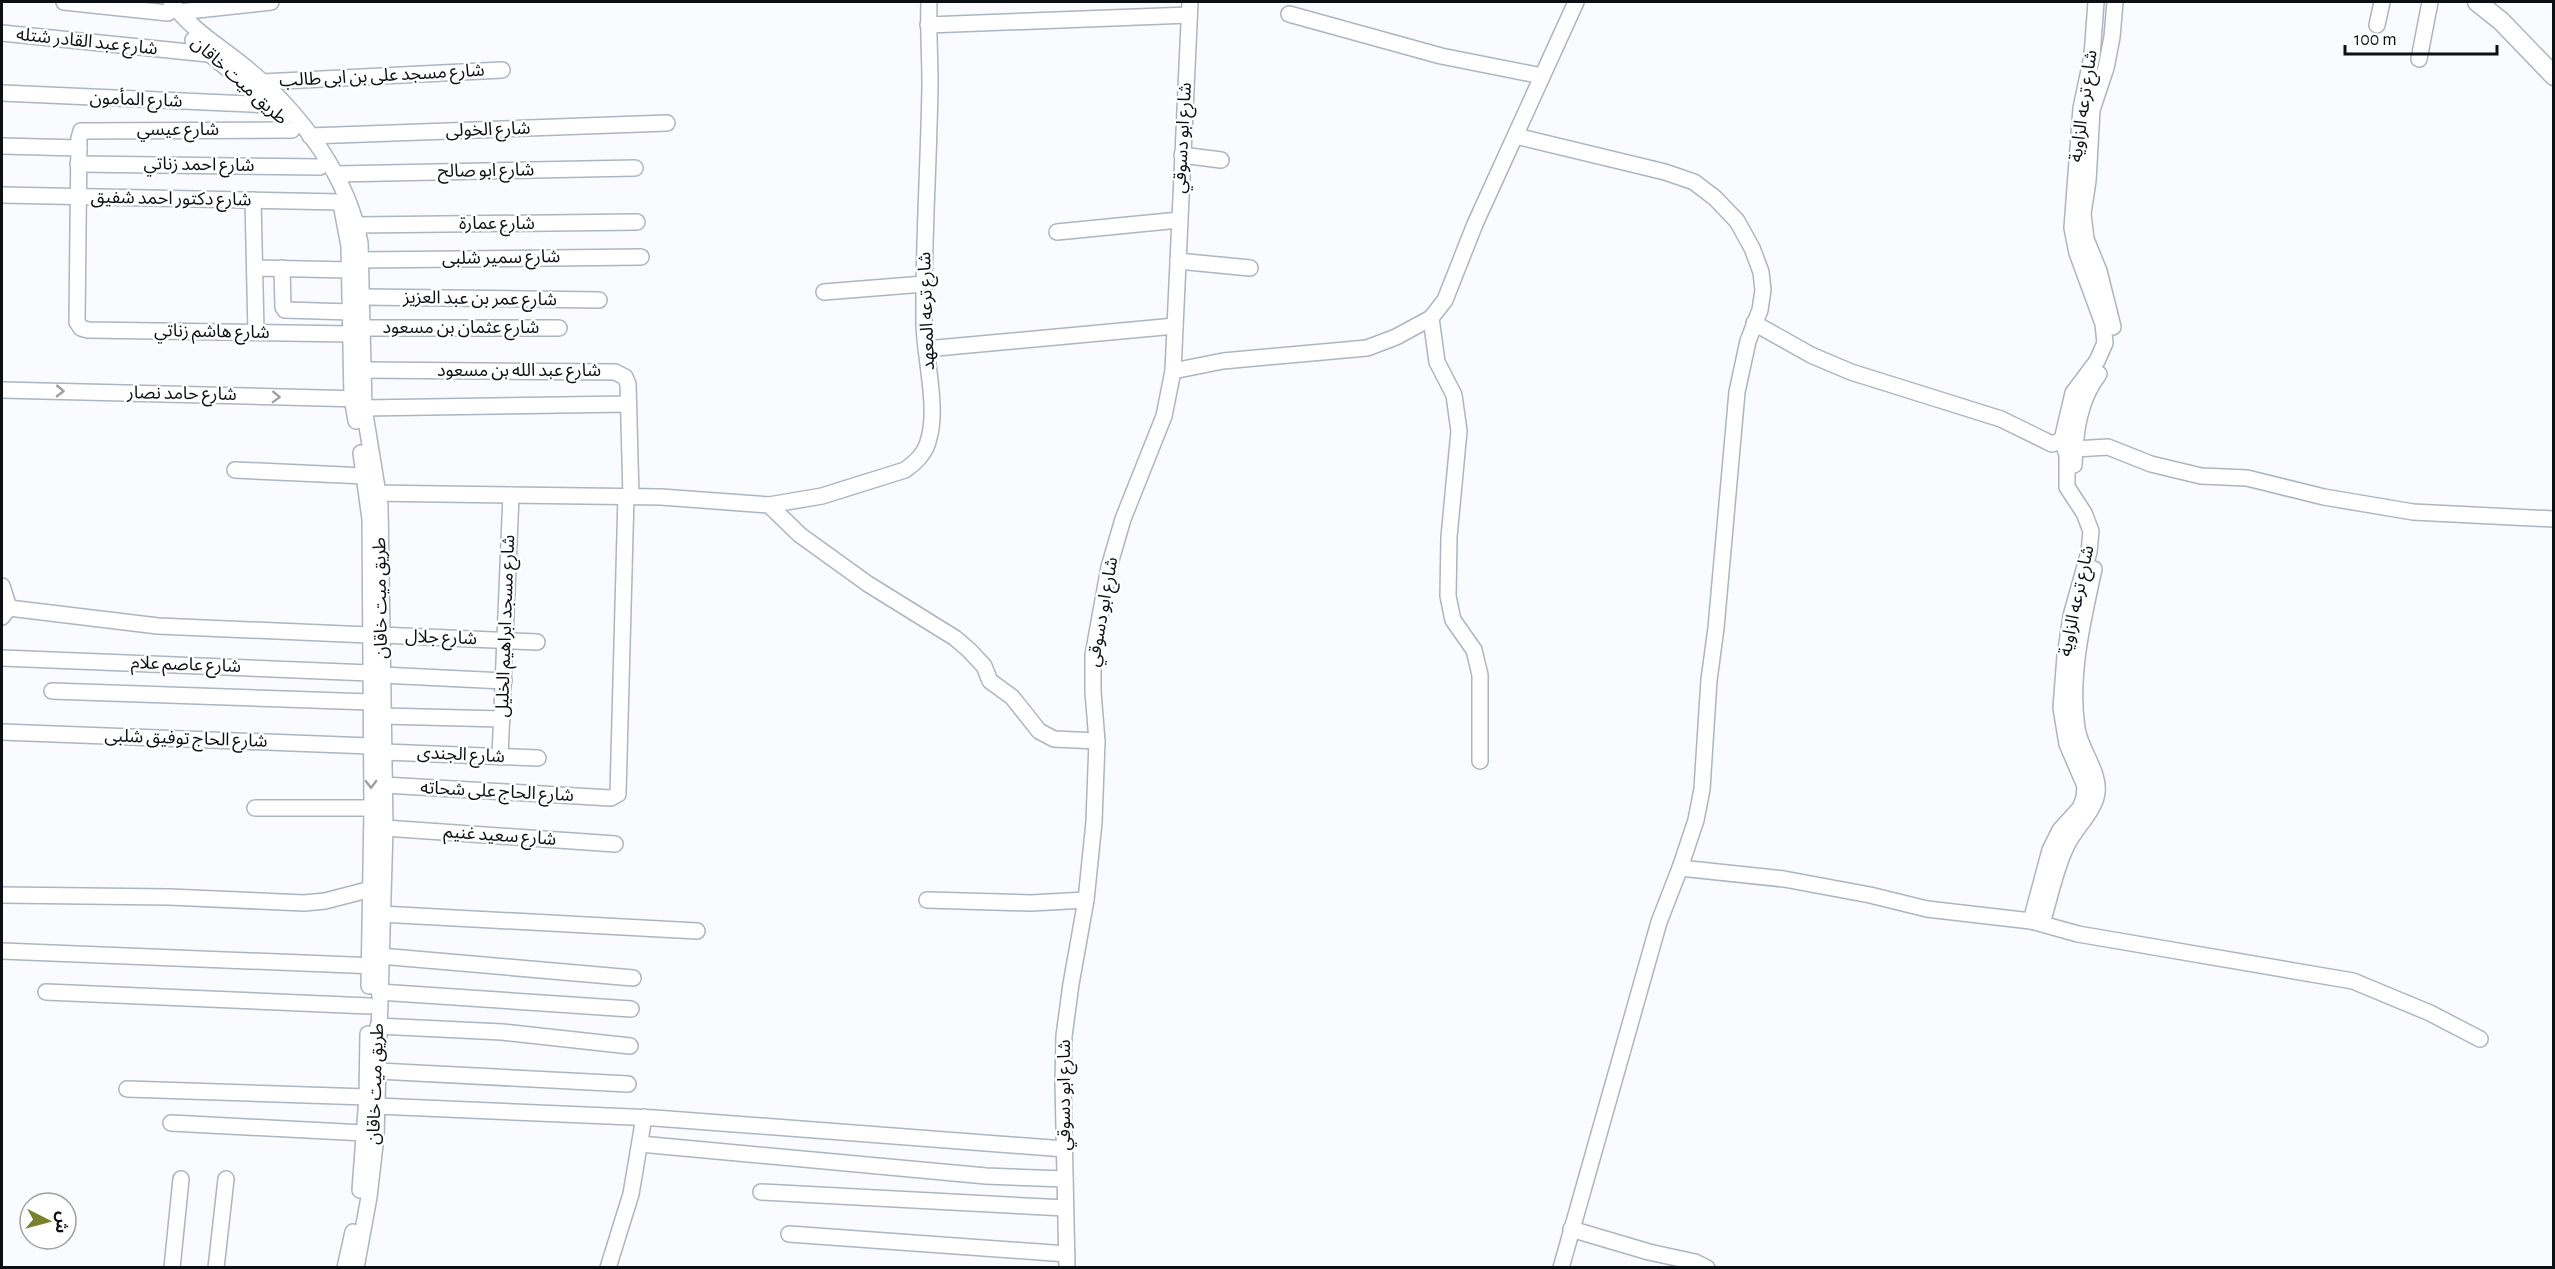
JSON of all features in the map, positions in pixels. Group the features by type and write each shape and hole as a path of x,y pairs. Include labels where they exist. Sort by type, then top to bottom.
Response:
{"main road":[{"path":"2477,2 2501,21 2553,76"}],"street":[{"path":"64,2 169,7 271,2"},
{"name":"شارع ترعه المعهد","path":"373,493 695,498 769,505 822,496 905,470 916,462 924,451 930,431 924,284 930,83 929,2"},
{"path":"1173,371 1223,361 1367,348 1396,337 1431,318 1445,300 1475,224 1576,2"},
{"name":"شارع ترعه الزاوية","path":"2069,445 2073,393 2097,361 2105,343 2103,324 2077,253 2072,228 2081,108 2092,56 2096,2"},
{"name":"شارع ترعه الزاوية","path":"2037,922 2050,850 2060,830 2080,808 2084,798 2085,786 2067,744 2061,708 2070,626 2089,552 2091,531 2084,513 2067,487 2067,455 2084,398 2108,362 2113,344 2111,315 2099,271 2086,238 2083,214 2088,181 2092,110 2110,49 2115,2"},
{"path":"2377,25 2382,2"},
{"path":"2419,59 2430,2"},
{"name":"طريق ميت خاقان","path":"169,7 188,36 271,105 320,167 340,202 362,297 357,331 360,402 365,476 373,493"},
{"name":"طريق ميت خاقان","path":"169,7 262,82 310,136 336,174 349,199 357,225 351,312 357,331 363,370 360,402 373,493 370,519 376,674 383,716 377,749 372,808 377,887 378,1071 364,1133 360,1190 345,1268"},
{"path":"928,25 1189,8"},
{"name":"شارع ابو دسوقي","path":"1067,1261 1064,1036 1086,900 1094,822 1097,741 1092,676 1093,655 1109,567 1123,519 1167,407 1173,371 1189,8"},
{"path":"1290,14 1441,56 1542,76"},
{"name":"شارع عبد القادر شتله","path":"2,33 208,54"},
{"name":"شارع مسجد على بن ابى طالب","path":"262,82 502,70"},
{"name":"شارع المأمون","path":"2,93 271,105"},
{"name":"شارع الخولى","path":"310,136 667,123"},
{"name":"شارع عيسي","path":"79,148 80,134 85,130 292,130"},
{"path":"1516,136 1665,172 1694,182 1715,198 1737,221 1752,248 1761,272 1763,290 1760,310 1741,369 1737,392 1716,628 1709,680 1702,789 1696,820 1659,922 1638,1004 1561,1268"},
{"path":"2,146 79,148 78,197"},
{"path":"1182,155 1221,160"},
{"name":"شارع احمد زناتي","path":"78,164 320,167"},
{"name":"شارع ابو صالح","path":"336,174 635,168"},
{"name":"شارع دكتور احمد شفيق","path":"2,195 340,202"},
{"name":"شارع هاشم زناتي","path":"78,197 77,322 81,328 88,330 256,332 357,331"},
{"path":"253,200 256,332"},
{"path":"1057,232 1179,219"},
{"name":"شارع عمارة","path":"357,225 637,222"},
{"name":"شارع سمير شلبى","path":"255,268 641,257"},
{"path":"1178,261 1250,268"},
{"path":"282,268 285,310 351,312"},
{"path":"824,292 924,284"},
{"name":"شارع عمر بن عبد العزيز","path":"362,297 598,300"},
{"path":"1431,318 1437,362 1454,395 1457,410 1458,441 1449,547 1448,596 1453,620 1474,650 1478,663 1480,761"},
{"path":"1754,323 1811,355 1851,372 1990,415 2052,444 2108,447 2151,464 2201,476 2247,478 2324,497 2413,512 2553,519"},
{"path":"926,349 1175,326"},
{"name":"شارع عثمان بن مسعود","path":"357,331 559,328"},
{"name":"شارع عبد الله بن مسعود","path":"363,370 615,372 625,377 628,384 628,497 619,792 616,797 611,798"},
{"name":"شارع حامد نصار","path":"2,390 360,402 628,404"},
{"path":"235,470 365,476"},
{"name":"شارع مسجد ابراهيم الخليل","path":"500,757 511,495"},
{"path":"769,505 800,535 868,584 955,638 984,666 990,681 1011,697 1038,731 1054,739 1097,741"},
{"path":"2,586 5,612"},
{"name":"شارع جلال","path":"5,612 158,626 537,642"},
{"name":"شارع عاصم علام","path":"2,658 504,681"},
{"name":"طريق ميت خاقان","path":"356,1268 369,1197 372,1101 369,1006 381,915 377,887 385,828 384,785 370,702 376,674"},
{"path":"52,691 370,702"},
{"path":"383,716 502,719"},
{"name":"شارع الحاج توفيق شلبى","path":"2,732 377,749"},
{"name":"شارع الجندى","path":"377,749 538,758"},
{"name":"شارع الحاج على شحاته","path":"384,785 611,798"},
{"path":"255,808 372,808"},
{"name":"شارع سعيد غنيم","path":"385,828 615,844"},
{"path":"1680,868 1784,879 1870,895 1928,909 2037,922 2078,934 2353,981 2430,1012 2480,1039"},
{"path":"2,895 169,897 304,903 325,901 377,887"},
{"path":"927,900 1031,903 1086,900"},
{"path":"381,915 697,931"},
{"path":"2,951 376,963 633,978"},
{"path":"46,992 369,1006"},
{"path":"379,992 632,1009"},
{"path":"378,1026 502,1032 630,1046"},
{"path":"378,1071 628,1084"},
{"path":"127,1089 644,1117 1065,1149"},
{"path":"608,1268 631,1194 644,1117"},
{"path":"171,1123 364,1133"},
{"path":"640,1144 986,1176 1065,1179"},
{"path":"172,1268 181,1179"},
{"path":"216,1268 226,1179"},
{"path":"761,1192 1065,1208"},
{"path":"1571,1229 1649,1252 1695,1262 1707,1268"},
{"path":"789,1234 1067,1261"}]}
